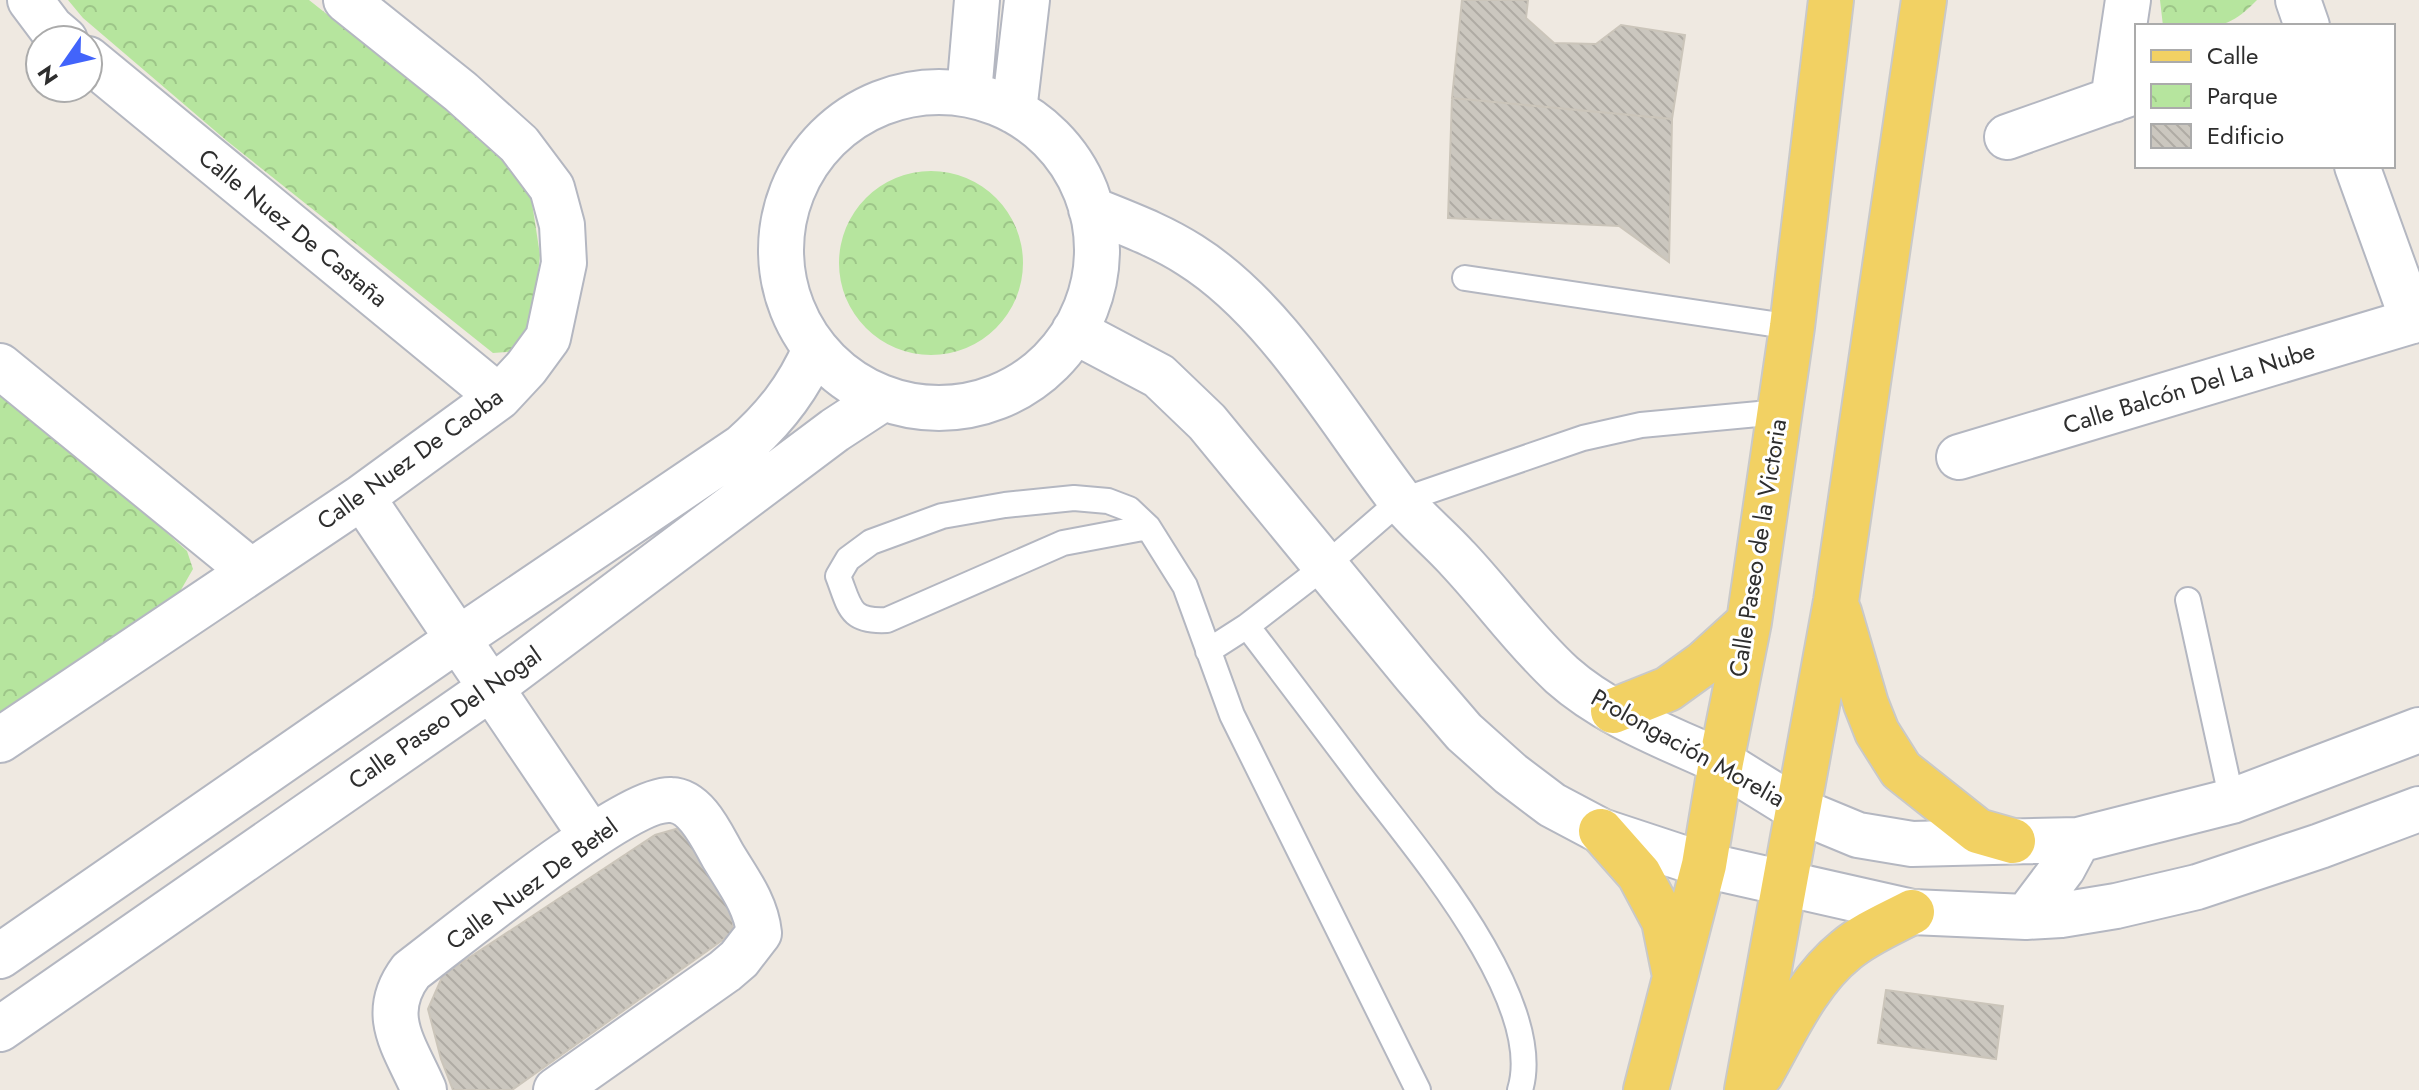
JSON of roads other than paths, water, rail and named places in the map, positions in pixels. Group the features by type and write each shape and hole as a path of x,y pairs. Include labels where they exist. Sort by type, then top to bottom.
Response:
{"main road":[{"name":"Calle Paseo de la Victoria","path":"1646,1090 1704,865 1749,622 1792,327 1831,0"},
{"path":"1749,1090 1836,601 1924,0"},
{"path":"1836,601 1866,704 1877,732 1901,770 1978,831 2013,841"},
{"path":"1613,711 1668,689 1704,663 1749,622"},
{"path":"1601,831 1639,874 1664,921 1676,978"},
{"path":"1749,1090 1813,985 1844,951 1864,936 1912,912"}],"street":[{"path":"30,0 48,24"},
{"name":"Calle Nuez De Caoba","path":"0,740 362,497 499,397 548,338 564,263 562,225 552,188 519,144 346,0"},
{"path":"969,94 977,0"},
{"path":"1014,111 1027,0"},
{"path":"2007,137 2125,96 2128,0"},
{"path":"2298,0 2306,24"},
{"name":"Calle Nuez De Castaña","path":"104,72 499,397"},
{"path":"921,92 969,94 1014,111 1048,137 1075,170 1091,209 1096,263 1092,290 1074,331 1050,362 1027,382 1001,396 972,405 943,409 913,407 884,398 847,378 815,349 791,307 781,260 785,212 803,167 833,131 874,104 921,92"},
{"path":"2358,168 2416,320"},
{"name":"Prolongación Morelia","path":"1091,209 1191,255 1233,290 1288,346 1400,501 1459,559 1517,630 1555,667 1613,711 1721,762 1800,811 1858,835 1912,844 2078,840 2232,801 2419,730"},
{"name":"Calle Balcón Del La Nube","path":"1959,457 2416,320"},
{"path":"1074,331 1159,376 1207,422 1464,732 1552,805 1601,831 1704,865 1912,912 2026,917 2116,906 2197,887 2419,809"},
{"path":"0,956 742,447 776,415 805,373 815,349"},
{"path":"0,366 251,571"},
{"name":"Calle Paseo Del Nogal","path":"0,1029 491,688 835,430 884,398"},
{"path":"362,497 591,836"},
{"name":"Calle Nuez De Betel","path":"424,1090 395,1022 394,1002 399,987 411,971 591,836 642,807 673,799 687,806 703,822 754,907 759,933 739,959 725,971 556,1090"},
{"path":"2026,917 2063,868 2078,840"}],"lane":[{"path":"1465,278 1792,327"},
{"path":"1208,651 1247,626 1325,566 1400,501 1583,438 1641,425 1780,412"},
{"path":"1148,527 1063,543 887,620 868,621 851,610 838,576 848,559 871,542 942,516 1074,498 1108,501 1129,509 1148,527 1185,586 1232,715 1418,1090"},
{"path":"2188,600 2232,801"},
{"path":"1247,626 1458,906 1507,995 1523,1039 1524,1077 1520,1090"}]}
